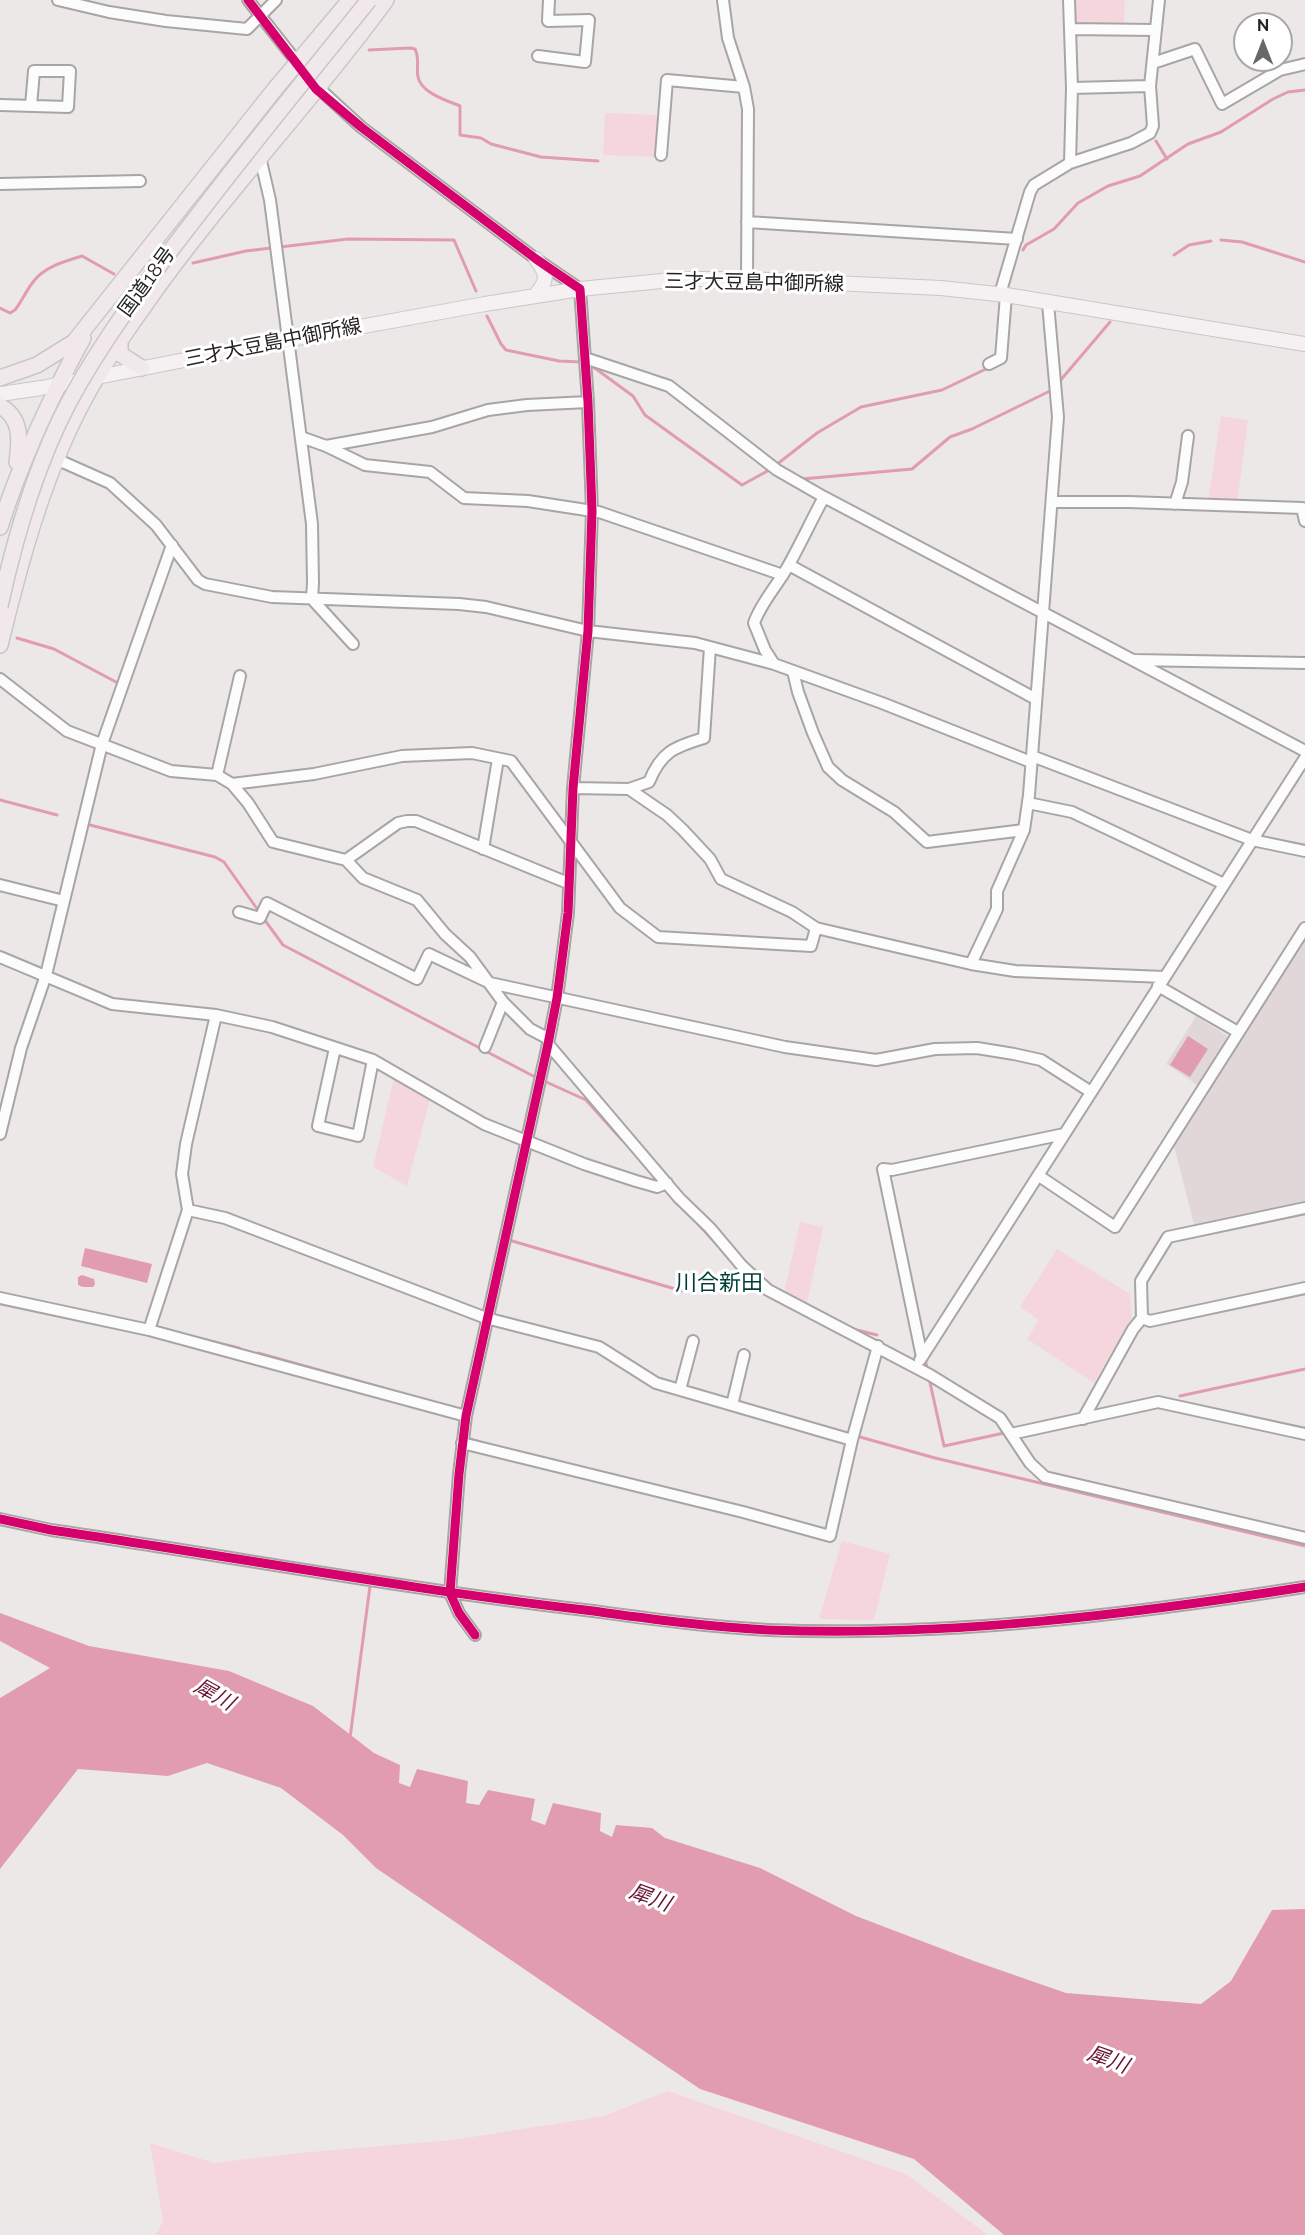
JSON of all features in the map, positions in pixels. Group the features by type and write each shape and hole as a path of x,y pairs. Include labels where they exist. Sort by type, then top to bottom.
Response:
{"highway":[{"path":"0,378 37,365 74,342 350,0"},
{"name":"国道18号","path":"0,570 38,453 62,402 89,356 168,244 362,0"},
{"name":"国道18号","path":"0,606 9,566 40,466 68,404 95,358 173,246 369,0"},
{"path":"0,645 28,536 56,459 80,407 98,376 120,340 176,260 386,0"},
{"path":"0,527 15,480 45,410 94,319"},
{"path":"120,340 120,354 142,368"},
{"path":"0,406 8,410 16,421 19,432 15,480"}],"main road":[{"path":"535,296 545,280 545,272 536,259"},
{"name":"三才大豆島中御所線","path":"0,384 60,381 98,376 535,296 682,279 747,279 941,288 1003,295 1305,344"},
{"name":"三才大豆島中御所線","path":"0,394 60,381"}],"street":[{"path":"58,0 109,12 166,21 248,28 276,0"},
{"path":"248,0 316,89 361,127 536,259 580,289 588,402 592,511 588,631 573,788 564,952 549,1041 486,1318 462,1443 450,1593 459,1614 475,1635"},
{"path":"538,56 585,62 589,21 548,21 549,0"},
{"path":"723,0 728,38 744,87 748,109 747,279"},
{"path":"1069,0 1072,88 1070,163"},
{"path":"992,362 1000,358 1003,347 1003,295 1034,184 1070,163 1131,143 1150,133 1153,126 1150,86 1159,0"},
{"path":"1070,29 1155,30"},
{"path":"1153,63 1195,49 1222,104 1280,70 1305,64"},
{"path":"0,105 31,106 68,107 70,71 34,71 31,106"},
{"path":"661,155 667,80 744,87"},
{"path":"1072,88 1150,86"},
{"path":"260,157 270,200 312,524 312,599 353,644"},
{"path":"0,184 140,181"},
{"path":"747,222 1017,239"},
{"path":"971,964 997,909 997,891 1024,830 1028,803 1058,417 1048,303"},
{"path":"585,358 669,386 774,468 824,497 1305,751"},
{"path":"326,446 432,427 488,410 527,405 588,402"},
{"path":"1175,504 1182,482 1188,436"},
{"path":"301,437 365,465 430,472 464,498 528,501 592,511 786,570 1036,699"},
{"path":"56,459 110,483 156,525 198,580 205,584 272,597 459,604 588,631 648,636 710,647 774,663 1252,840 1305,851"},
{"path":"774,663 765,650 754,623 759,608 768,600 786,570 824,497"},
{"path":"1053,502 1302,508 1304,515"},
{"path":"0,1134 21,1048 46,975 102,744 172,545"},
{"path":"573,788 629,789 649,782 656,765 663,757 681,745 704,738 710,647"},
{"path":"1131,660 1305,663"},
{"path":"793,671 798,692 828,767 842,780 894,812 927,842 1024,830"},
{"path":"217,775 240,676"},
{"path":"0,679 67,731 171,771 217,775 232,783 273,842 346,860 363,878 417,900 445,934 470,957 503,1002 530,1029 549,1041 667,1183 742,1266 768,1290 878,1346 1000,1418 1044,1481 1305,1538"},
{"path":"232,783 314,774 402,756 472,753 511,761 620,908 658,937 811,946 816,928"},
{"path":"922,1357 1305,758"},
{"path":"483,849 498,759"},
{"path":"629,789 667,815 683,830 710,859 721,879 792,912 816,928 971,964 1015,971 1161,981 1238,1032"},
{"path":"1028,803 1072,812 1224,884"},
{"path":"346,860 407,820 416,821 568,883"},
{"path":"0,885 64,901"},
{"path":"239,912 262,915 267,903 417,979 429,954 490,983 785,1047 876,1060 935,1048 977,1048 1004,1052 1041,1060 1091,1092"},
{"path":"1039,1176 1115,1227 1305,928"},
{"path":"0,957 112,1004 216,1015 272,1027 373,1060 484,1124 584,1164 636,1181 657,1187 667,1183"},
{"path":"485,1047 503,1002"},
{"path":"149,1330 188,1210 182,1174 186,1144 216,1015"},
{"path":"335,1048 318,1126 358,1136 373,1060"},
{"path":"924,1372 883,1169 892,1170 1064,1134"},
{"path":"1083,1419 1133,1329 1142,1318 1141,1281 1168,1238 1305,1208"},
{"path":"188,1210 225,1218 486,1318 599,1347 656,1383 852,1440"},
{"path":"1142,1318 1150,1322 1305,1288"},
{"path":"0,1298 149,1330 466,1416"},
{"path":"680,1390 693,1341"},
{"path":"462,1443 743,1512 830,1536 852,1440 878,1346"},
{"path":"732,1405 744,1359"},
{"path":"1011,1434 1158,1402 1305,1434"},
{"path":"0,1519 51,1530 450,1593 763,1630 924,1631 1077,1618 1305,1587"}],"shaded area":[{"path":"1073,0 1125,0 1124,26 1076,26 1073,22"},
{"path":"605,113 659,115 657,157 603,155"},
{"path":"1221,416 1248,420 1237,503 1208,501"},
{"path":"1305,935 1305,1204 1195,1228 1173,1142"},
{"path":"1196,1016 1226,1035 1228,1039 1199,1086 1166,1064"},
{"path":"394,1078 430,1099 407,1186 373,1167"},
{"path":"800,1222 823,1227 807,1304 784,1293"},
{"path":"1057,1249 1130,1294 1132,1317 1094,1383 1027,1339 1039,1320 1020,1307"},
{"path":"842,1541 890,1554 874,1620 819,1619"},
{"path":"668,2091 906,2174 988,2235 156,2235 163,2221 150,2143 214,2163 299,2153 453,2140 604,2116"}],"water":[{"path":"1188,1036 1208,1049 1190,1077 1170,1065"},
{"path":"85,1248 152,1264 147,1283 81,1266"},
{"path":"82,1275 94,1279 93,1287 78,1285 78,1277"},
{"name":"犀川","path":"0,1613 89,1646 229,1671 313,1706 374,1753 400,1765 399,1783 410,1787 417,1769 468,1781 466,1803 479,1805 488,1790 535,1799 531,1820 545,1825 553,1803 601,1813 600,1831 612,1837 616,1825 652,1828 665,1838 760,1868 856,1916 1066,1993 1201,2004 1231,1981 1272,1910 1305,1909 1305,2235 1004,2235 914,2159 700,2089 376,1868 343,1835 281,1788 207,1763 168,1776 78,1769 0,1869 0,1698 50,1668 0,1641"}],"waterway":[{"path":"369,50 415,49 420,83 429,92 460,106 460,135 481,138 491,144 541,157 598,161"},
{"path":"1023,250 1026,245 1054,229 1078,203 1108,186 1140,176 1188,144 1221,132 1273,99 1288,92 1305,90"},
{"path":"1156,141 1167,159"},
{"path":"193,263 246,251 348,239 454,240 476,291"},
{"path":"1221,240 1242,242 1305,262"},
{"path":"1174,255 1189,245 1211,241"},
{"path":"0,308 10,313 15,310 31,285 43,272 75,258 82,256 114,274"},
{"path":"487,316 506,350 559,361 581,362"},
{"path":"1059,382 1110,322"},
{"path":"592,366 633,396 645,415 742,485 771,469"},
{"path":"776,465 817,433 861,407 942,390 988,368"},
{"path":"802,479 912,469 950,437 972,429 1052,390"},
{"path":"17,638 54,649 116,682"},
{"path":"0,800 57,815"},
{"path":"90,825 215,857 224,862 260,913"},
{"path":"264,919 283,945 537,1078"},
{"path":"544,1081 586,1100 622,1140"},
{"path":"698,1224 721,1249"},
{"path":"510,1237 509,1240 682,1291"},
{"path":"787,1305 873,1351"},
{"path":"853,1329 877,1335"},
{"path":"189,1336 239,1348"},
{"path":"258,1353 383,1388"},
{"path":"925,1359 928,1372"},
{"path":"1180,1396 1305,1369"},
{"path":"929,1378 944,1446 1004,1433"},
{"path":"860,1437 935,1458 1305,1546"},
{"path":"470,1439 480,1442"},
{"path":"350,1738 370,1586"}],"cycle path":[{"path":"248,0 316,89 361,127 536,259 580,289 588,402 592,511 588,631 573,788 568,913 557,998 548,1044 466,1416 450,1593 459,1613 475,1635"},
{"path":"0,1519 51,1530 518,1602 676,1622 768,1630 903,1630 1037,1622 1171,1607 1305,1587"}],"district":[{"name":"川合新田","path":"719,1283"}]}
